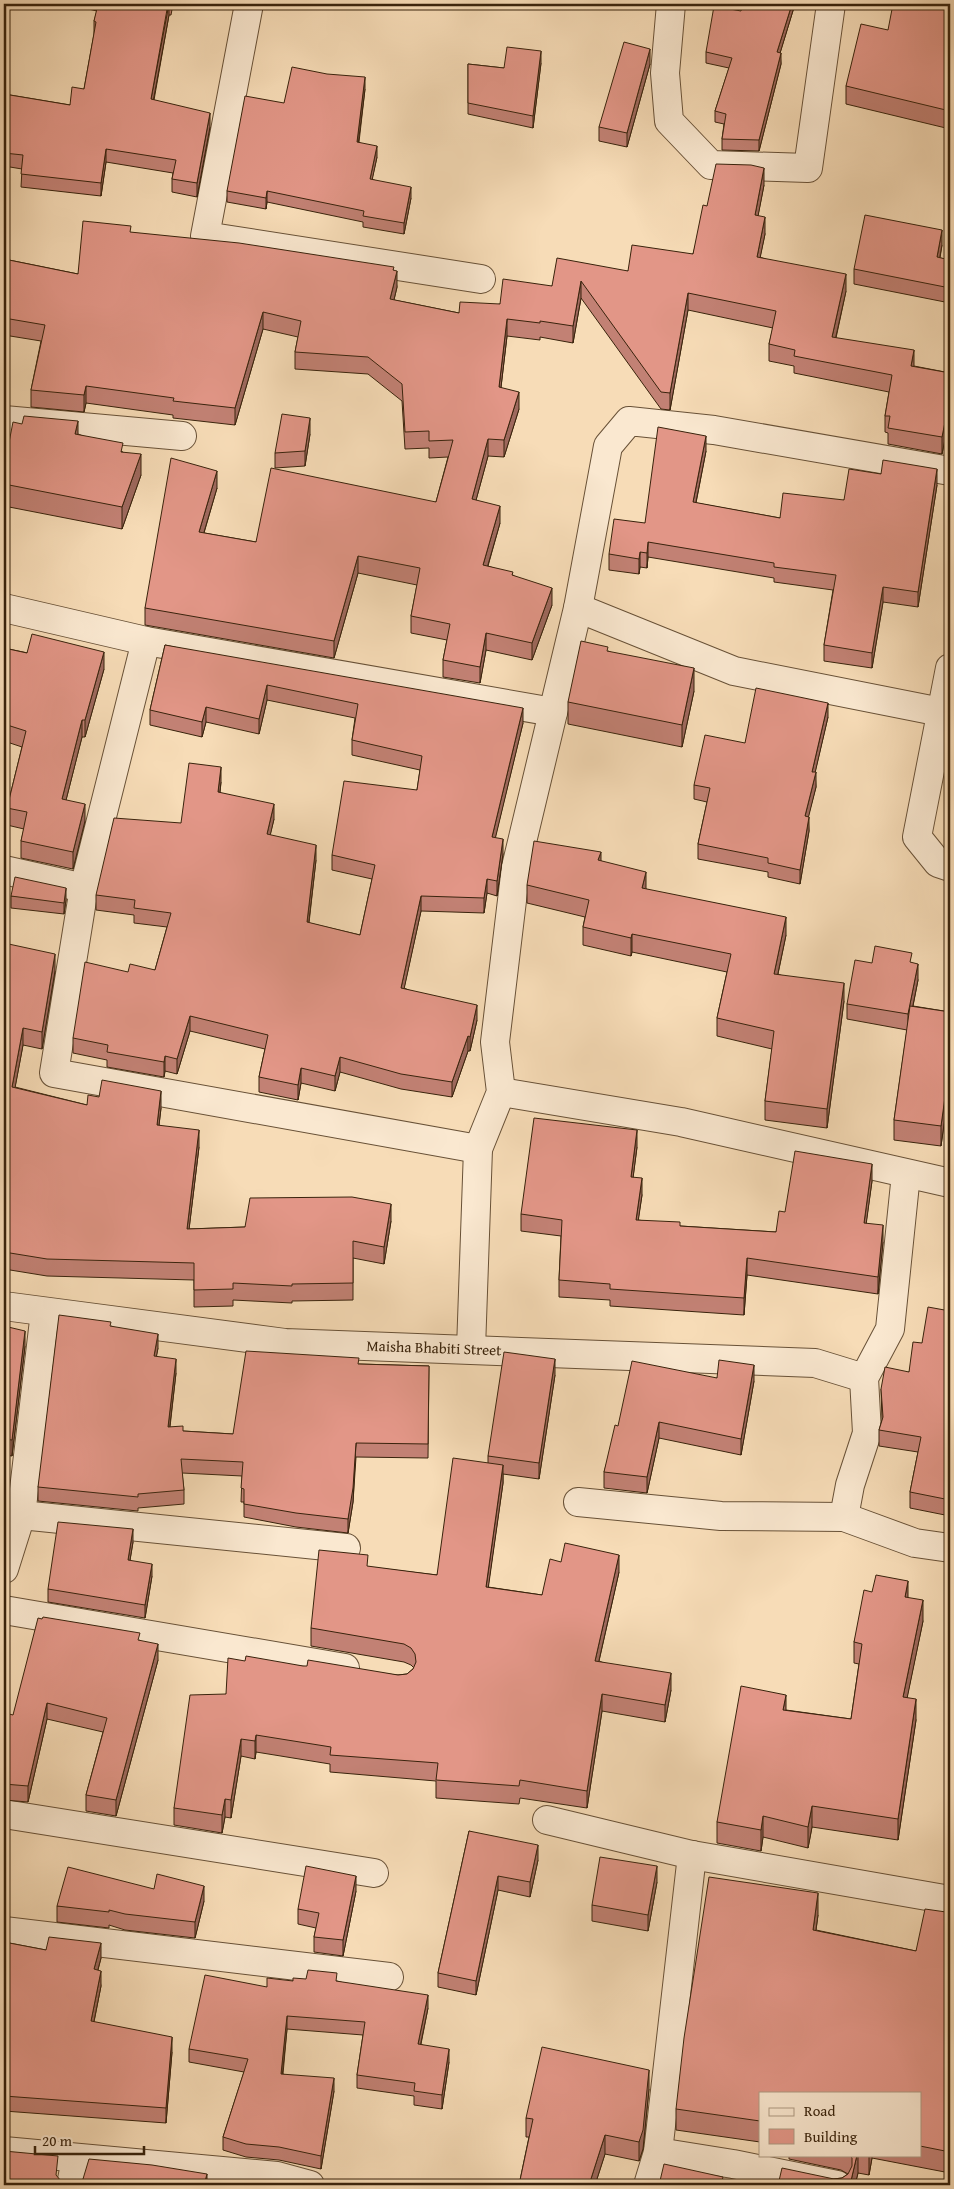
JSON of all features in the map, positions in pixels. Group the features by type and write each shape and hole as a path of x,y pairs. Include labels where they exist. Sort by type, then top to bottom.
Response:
{"street":[{"path":"249,4 205,236 481,279"},
{"path":"671,4 665,73 669,121 711,165 808,168 831,4"},
{"path":"4,420 182,436"},
{"path":"471,1349 478,1149 502,1092 495,1042 516,867 578,608 608,446 629,421 714,430 950,471"},
{"path":"4,608 146,642 553,712"},
{"path":"578,608 734,671 941,712"},
{"path":"146,642 84,888 54,1073 478,1149"},
{"path":"950,668 918,837 938,863 950,867"},
{"path":"4,870 84,888"},
{"path":"502,1092 681,1122 950,1183"},
{"path":"844,1517 850,1485 867,1433 864,1378 890,1329 906,1174"},
{"name":"Maisha Bhabiti Street","path":"4,1306 285,1343 815,1363 864,1378"},
{"path":"4,1568 21,1514 45,1312"},
{"path":"578,1502 721,1516 844,1517 915,1543 950,1548"},
{"path":"21,1514 346,1548"},
{"path":"4,1610 372,1672"},
{"path":"4,1814 374,1873"},
{"path":"547,1820 692,1855 950,1900"},
{"path":"648,2185 658,2152 692,1855"},
{"path":"4,1931 390,1977"},
{"path":"4,2151 310,2185"},
{"path":"658,2152 733,2164 837,2185"},
{"path":"71,2185 76,2159"}],"building":[{"path":"98,4 168,4 151,99 210,113 197,183 172,179 176,160 106,149 101,183 21,174 23,155 4,153 4,94 70,105 72,87 84,89"},
{"path":"742,4 792,4 777,52 781,53 759,140 722,139 726,114 715,111 732,58 706,52 714,6 741,11"},
{"path":"893,4 950,4 950,111 846,86 861,24 888,30"},
{"path":"624,42 650,49 627,133 599,127"},
{"path":"507,47 541,51 533,116 468,103 468,64 504,68"},
{"path":"292,67 327,74 365,77 357,142 377,146 370,179 411,187 404,223 363,216 364,211 267,191 266,198 227,191 245,96 284,103"},
{"path":"716,164 751,165 764,168 755,215 765,217 757,257 846,274 832,337 914,350 911,366 950,373 950,397 942,437 888,428 890,416 885,416 892,375 794,356 795,350 769,344 776,311 688,293 670,393 661,392 581,281 573,326 507,319 499,387 519,392 504,440 488,439 472,499 500,506 483,565 513,572 512,575 552,588 532,643 486,633 480,667 443,660 450,624 411,616 420,568 358,556 334,641 145,608 171,458 217,471 199,532 256,542 271,468 436,502 453,440 429,441 429,431 405,432 402,384 368,357 295,352 301,321 263,312 235,408 173,401 174,398 86,386 84,395 31,390 45,325 4,318 4,259 78,274 83,221 131,226 130,232 239,243 394,267 393,270 397,271 390,299 459,313 460,302 500,304 503,279 552,286 557,258 628,271 632,245 693,254 703,205 707,206"},
{"path":"865,215 942,230 937,257 950,260 950,288 854,269"},
{"path":"282,414 310,418 305,451 275,453"},
{"path":"24,416 78,421 75,434 123,443 121,452 141,454 122,507 4,484 4,468 13,422 22,424"},
{"path":"658,427 706,436 693,502 780,518 783,493 844,500 849,469 881,474 883,460 937,469 918,592 883,587 872,653 824,645 836,575 774,567 774,563 648,542 647,553 640,552 639,559 609,554 614,519 645,523"},
{"path":"32,634 104,652 85,720 82,720 62,799 85,804 73,852 21,841 27,812 7,808 26,731 4,724 4,648 27,653"},
{"path":"581,641 608,647 607,651 694,668 682,725 568,702"},
{"path":"165,645 523,708 492,837 503,839 497,881 487,879 484,898 421,896 401,988 477,1005 470,1037 468,1036 452,1082 401,1074 340,1057 335,1076 301,1068 298,1085 259,1077 268,1035 190,1016 177,1059 165,1056 164,1062 107,1052 108,1045 73,1038 85,962 128,972 130,964 155,970 171,913 134,908 135,900 96,895 114,818 181,823 189,763 221,767 218,792 274,804 267,834 316,845 307,922 360,935 375,865 332,855 344,781 417,790 422,756 352,740 358,704 267,685 259,719 206,707 202,722 150,710"},
{"path":"756,688 828,703 812,772 816,772 805,816 809,817 800,870 768,863 768,858 698,844 710,788 694,785 705,735 745,743"},
{"path":"534,841 601,852 598,860 646,872 642,888 786,917 774,974 844,983 827,1109 765,1101 774,1031 717,1018 731,954 632,934 631,938 583,927 589,900 527,885"},
{"path":"15,877 66,888 64,903 11,896"},
{"path":"4,943 55,954 42,1032 23,1028 12,1087 87,1105 88,1095 99,1097 102,1080 161,1091 157,1125 199,1130 187,1229 245,1227 250,1198 352,1197 391,1204 384,1247 353,1241 353,1283 292,1284 292,1286 233,1283 233,1289 194,1290 194,1263 47,1259 4,1252"},
{"path":"875,946 912,953 910,962 918,964 908,1014 847,1004 855,960 872,963"},
{"path":"910,1006 950,1012 950,1061 941,1126 894,1120"},
{"path":"534,1118 637,1130 631,1177 642,1178 636,1220 680,1222 680,1226 776,1232 779,1211 785,1212 795,1151 872,1164 864,1223 883,1225 878,1277 747,1258 744,1298 610,1289 610,1284 559,1280 562,1220 521,1214"},
{"path":"928,1307 950,1311 950,1494 946,1494 945,1499 910,1492 921,1437 879,1430 883,1417 881,1389 885,1367 909,1372 913,1342 922,1343"},
{"path":"59,1315 111,1322 110,1326 158,1334 154,1356 176,1359 168,1427 183,1426 183,1431 233,1434 246,1351 359,1358 358,1364 429,1366 428,1444 356,1443 353,1488 348,1519 244,1504 244,1489 241,1488 243,1462 181,1459 184,1490 138,1494 138,1497 38,1487"},
{"path":"4,1326 25,1331 12,1440 4,1439"},
{"path":"504,1352 555,1359 539,1463 488,1456"},
{"path":"719,1360 754,1365 741,1439 659,1422 647,1477 604,1472 615,1425 618,1426 632,1361 717,1378"},
{"path":"453,1458 503,1465 486,1587 542,1595 550,1559 561,1562 565,1543 619,1555 595,1661 671,1673 665,1705 602,1694 587,1791 520,1780 519,1786 436,1780 438,1763 330,1755 331,1747 256,1735 255,1741 241,1739 231,1800 225,1799 222,1815 174,1808 190,1695 226,1694 228,1658 245,1661 246,1656 303,1666 307,1666 308,1660 398,1675 407,1674 413,1669 416,1662 415,1654 411,1648 404,1644 311,1628 319,1550 368,1555 367,1566 437,1575"},
{"path":"58,1522 133,1529 128,1560 152,1564 145,1605 48,1589"},
{"path":"876,1575 908,1581 905,1597 923,1600 903,1697 916,1699 898,1819 812,1806 808,1827 763,1816 761,1830 717,1822 741,1686 786,1695 783,1710 851,1719 862,1644 854,1642 864,1590 872,1592"},
{"path":"43,1617 140,1633 138,1640 158,1644 116,1800 86,1795 107,1718 47,1703 28,1786 4,1784 4,1724 7,1724 9,1714 13,1715 38,1618 42,1619"},
{"path":"469,1831 538,1845 530,1882 498,1876 476,1981 438,1973"},
{"path":"600,1857 657,1866 648,1915 592,1905"},
{"path":"306,1866 356,1876 343,1940 314,1937 319,1913 298,1909"},
{"path":"68,1867 154,1889 157,1874 204,1886 195,1922 125,1914 109,1910 109,1912 57,1906"},
{"path":"709,1877 818,1893 813,1930 916,1951 925,1909 946,1912 946,1910 950,1910 950,2152 922,2146 922,2092 759,2092 759,2121 676,2109 684,2038"},
{"path":"49,1937 101,1943 94,1969 101,1971 91,2021 172,2037 166,2108 4,2096 4,1942 46,1950"},
{"path":"308,1970 337,1973 336,1981 428,1995 418,2044 449,2049 442,2095 414,2091 415,2083 357,2075 365,2022 287,2016 281,2074 334,2078 321,2156 279,2147 246,2144 223,2137 248,2059 189,2049 205,1975 267,1987 267,1978 293,1981 293,1978 306,1979"},
{"path":"542,2047 649,2070 643,2130 639,2142 605,2135 589,2185 519,2185 533,2119 526,2118"},
{"path":"4,2151 58,2156 56,2175 61,2181 69,2185 4,2185"},
{"path":"851,2156 857,2156 850,2185 778,2185 782,2168 834,2179 842,2178 848,2174 852,2166"},
{"path":"89,2159 152,2165 207,2174 204,2185 69,2185 77,2184 83,2179"},
{"path":"664,2164 723,2177 722,2181 738,2185 659,2185"},
{"path":"320,2181 341,2185 313,2185"},
{"path":"485,2181 513,2185 485,2185"}]}
